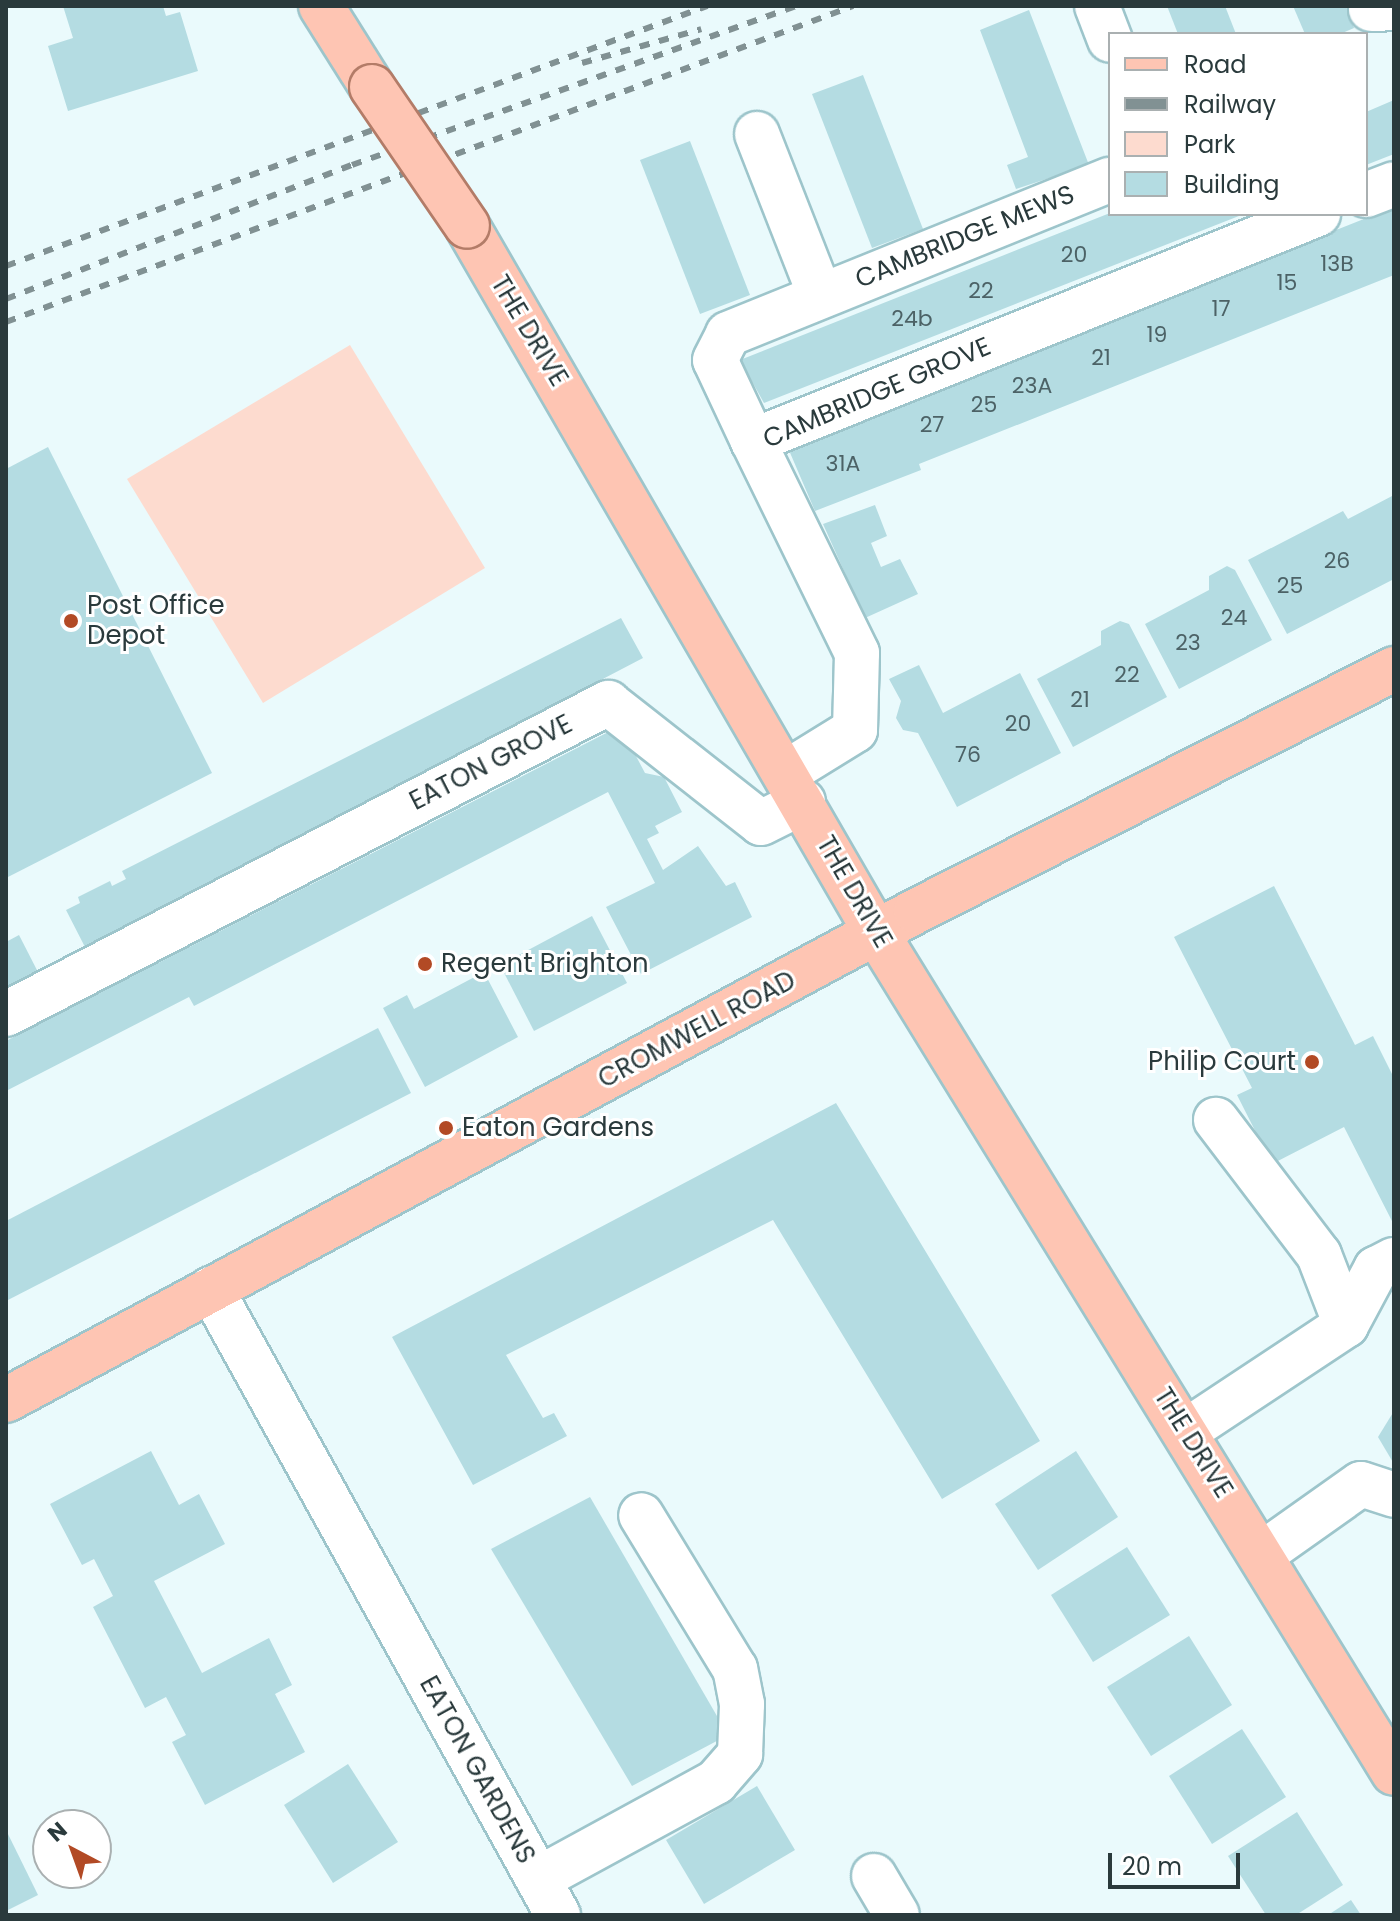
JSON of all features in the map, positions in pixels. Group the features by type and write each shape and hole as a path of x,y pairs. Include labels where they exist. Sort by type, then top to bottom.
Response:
{"main road":[{"name":"THE DRIVE","path":"321,6 467,226 795,787 877,934 1262,1554 1394,1773"},
{"name":"CROMWELL ROAD","path":"6,1400 877,934 1394,669"}],"street":[{"path":"1097,6 1108,35"},
{"path":"757,134 820,295"},
{"name":"CAMBRIDGE MEWS","path":"753,441 715,360 728,334 1108,181"},
{"path":"1368,194 1394,184"},
{"name":"CAMBRIDGE GROVE","path":"795,787 855,730 857,653 753,441 1313,216"},
{"name":"EATON GROVE","path":"6,1014 608,703 761,823 795,787"},
{"path":"1216,1120 1319,1255 1346,1325"},
{"path":"1186,1431 1346,1325 1376,1269 1394,1260"},
{"name":"EATON GARDENS","path":"211,1289 548,1897"},
{"path":"1262,1554 1361,1484 1394,1495"},
{"path":"548,1897 716,1782 740,1754 742,1704 735,1669 641,1515"},
{"path":"874,1876 897,1915"}],"green space":[{"path":"350,345 485,568 263,703 127,479"}],"building":[{"path":"63,6 163,6 166,16 180,12 198,71 68,111 48,46 73,38"},
{"path":"1167,6 1225,6 1235,32 1177,32"},
{"path":"1293,6 1346,6 1354,28 1345,32 1304,32"},
{"path":"1029,10 1089,165 1016,189 1007,165 1028,157 980,30"},
{"path":"863,75 923,229 872,248 812,94"},
{"path":"1394,100 1394,154 1368,164 1368,111"},
{"path":"690,141 750,295 700,314 640,160"},
{"path":"1394,207 1394,275 919,464 921,470 815,511 788,448"},
{"path":"1108,214 1239,216 764,403 740,360"},
{"name":"Post Office Depot","path":"48,447 212,773 6,878 6,469"},
{"path":"1394,495 1394,579 1287,634 1248,560 1343,511 1348,519"},
{"path":"875,505 887,536 871,543 881,567 900,559 918,594 865,618 823,524"},
{"path":"1227,566 1235,570 1272,640 1179,689 1145,624 1209,590 1209,576"},
{"path":"621,618 643,658 86,949 66,910 80,903 78,897 110,881 112,886 126,879 122,871"},
{"path":"1120,621 1129,624 1167,697 1073,747 1037,679 1101,645 1101,631"},
{"path":"919,665 943,713 1020,673 1061,753 957,807 918,733 903,730 896,718 901,701 889,679"},
{"path":"620,726 645,773 664,777 682,812 655,826 659,833 647,839 663,870 698,846 726,886 735,882 752,917 641,974 606,907 655,883 608,792 194,1006 189,997 6,1091 6,1041"},
{"name":"Philip Court","path":"1274,886 1355,1045 1373,1036 1394,1078 1394,1225 1344,1127 1272,1164 1237,1095 1252,1088 1174,937"},
{"path":"592,916 627,983 534,1031 500,965"},
{"path":"19,935 40,976 6,993 6,942"},
{"path":"484,972 518,1037 425,1087 383,1008 407,995 414,1009"},
{"path":"378,1028 411,1093 6,1301 6,1221"},
{"path":"836,1103 1040,1441 942,1499 773,1220 506,1355 543,1418 554,1413 567,1436 473,1485 392,1337"},
{"path":"1394,1411 1394,1464 1378,1437"},
{"path":"151,1451 179,1505 199,1494 225,1544 154,1581 202,1673 269,1638 292,1685 275,1694 305,1752 205,1805 172,1742 186,1735 166,1697 145,1708 93,1607 113,1596 94,1559 82,1565 50,1504"},
{"path":"1076,1451 1118,1517 1038,1570 995,1504"},
{"path":"590,1497 728,1735 632,1786 491,1549"},
{"path":"1127,1547 1170,1615 1093,1662 1051,1595"},
{"path":"1189,1636 1232,1705 1151,1756 1107,1687"},
{"path":"1242,1729 1286,1797 1212,1844 1169,1776"},
{"path":"348,1764 398,1842 333,1883 284,1805"},
{"path":"757,1786 795,1850 704,1904 666,1840"},
{"path":"1297,1812 1343,1885 1296,1915 1266,1915 1228,1856"},
{"path":"6,1830 32,1883 32,1889 38,1895 6,1911"},
{"path":"1351,1900 1361,1915 1328,1915"}],"railway":[{"path":"6,266 707,6"},
{"path":"6,299 352,165 796,6"},
{"path":"6,322 853,6"},
{"path":"582,63 701,29"}],"place":[{"name":"Post Office Depot","path":"71,621"},
{"name":"Regent Brighton","path":"425,964"},
{"name":"Philip Court","path":"1312,1062"},
{"name":"Eaton Gardens","path":"446,1128"}]}
